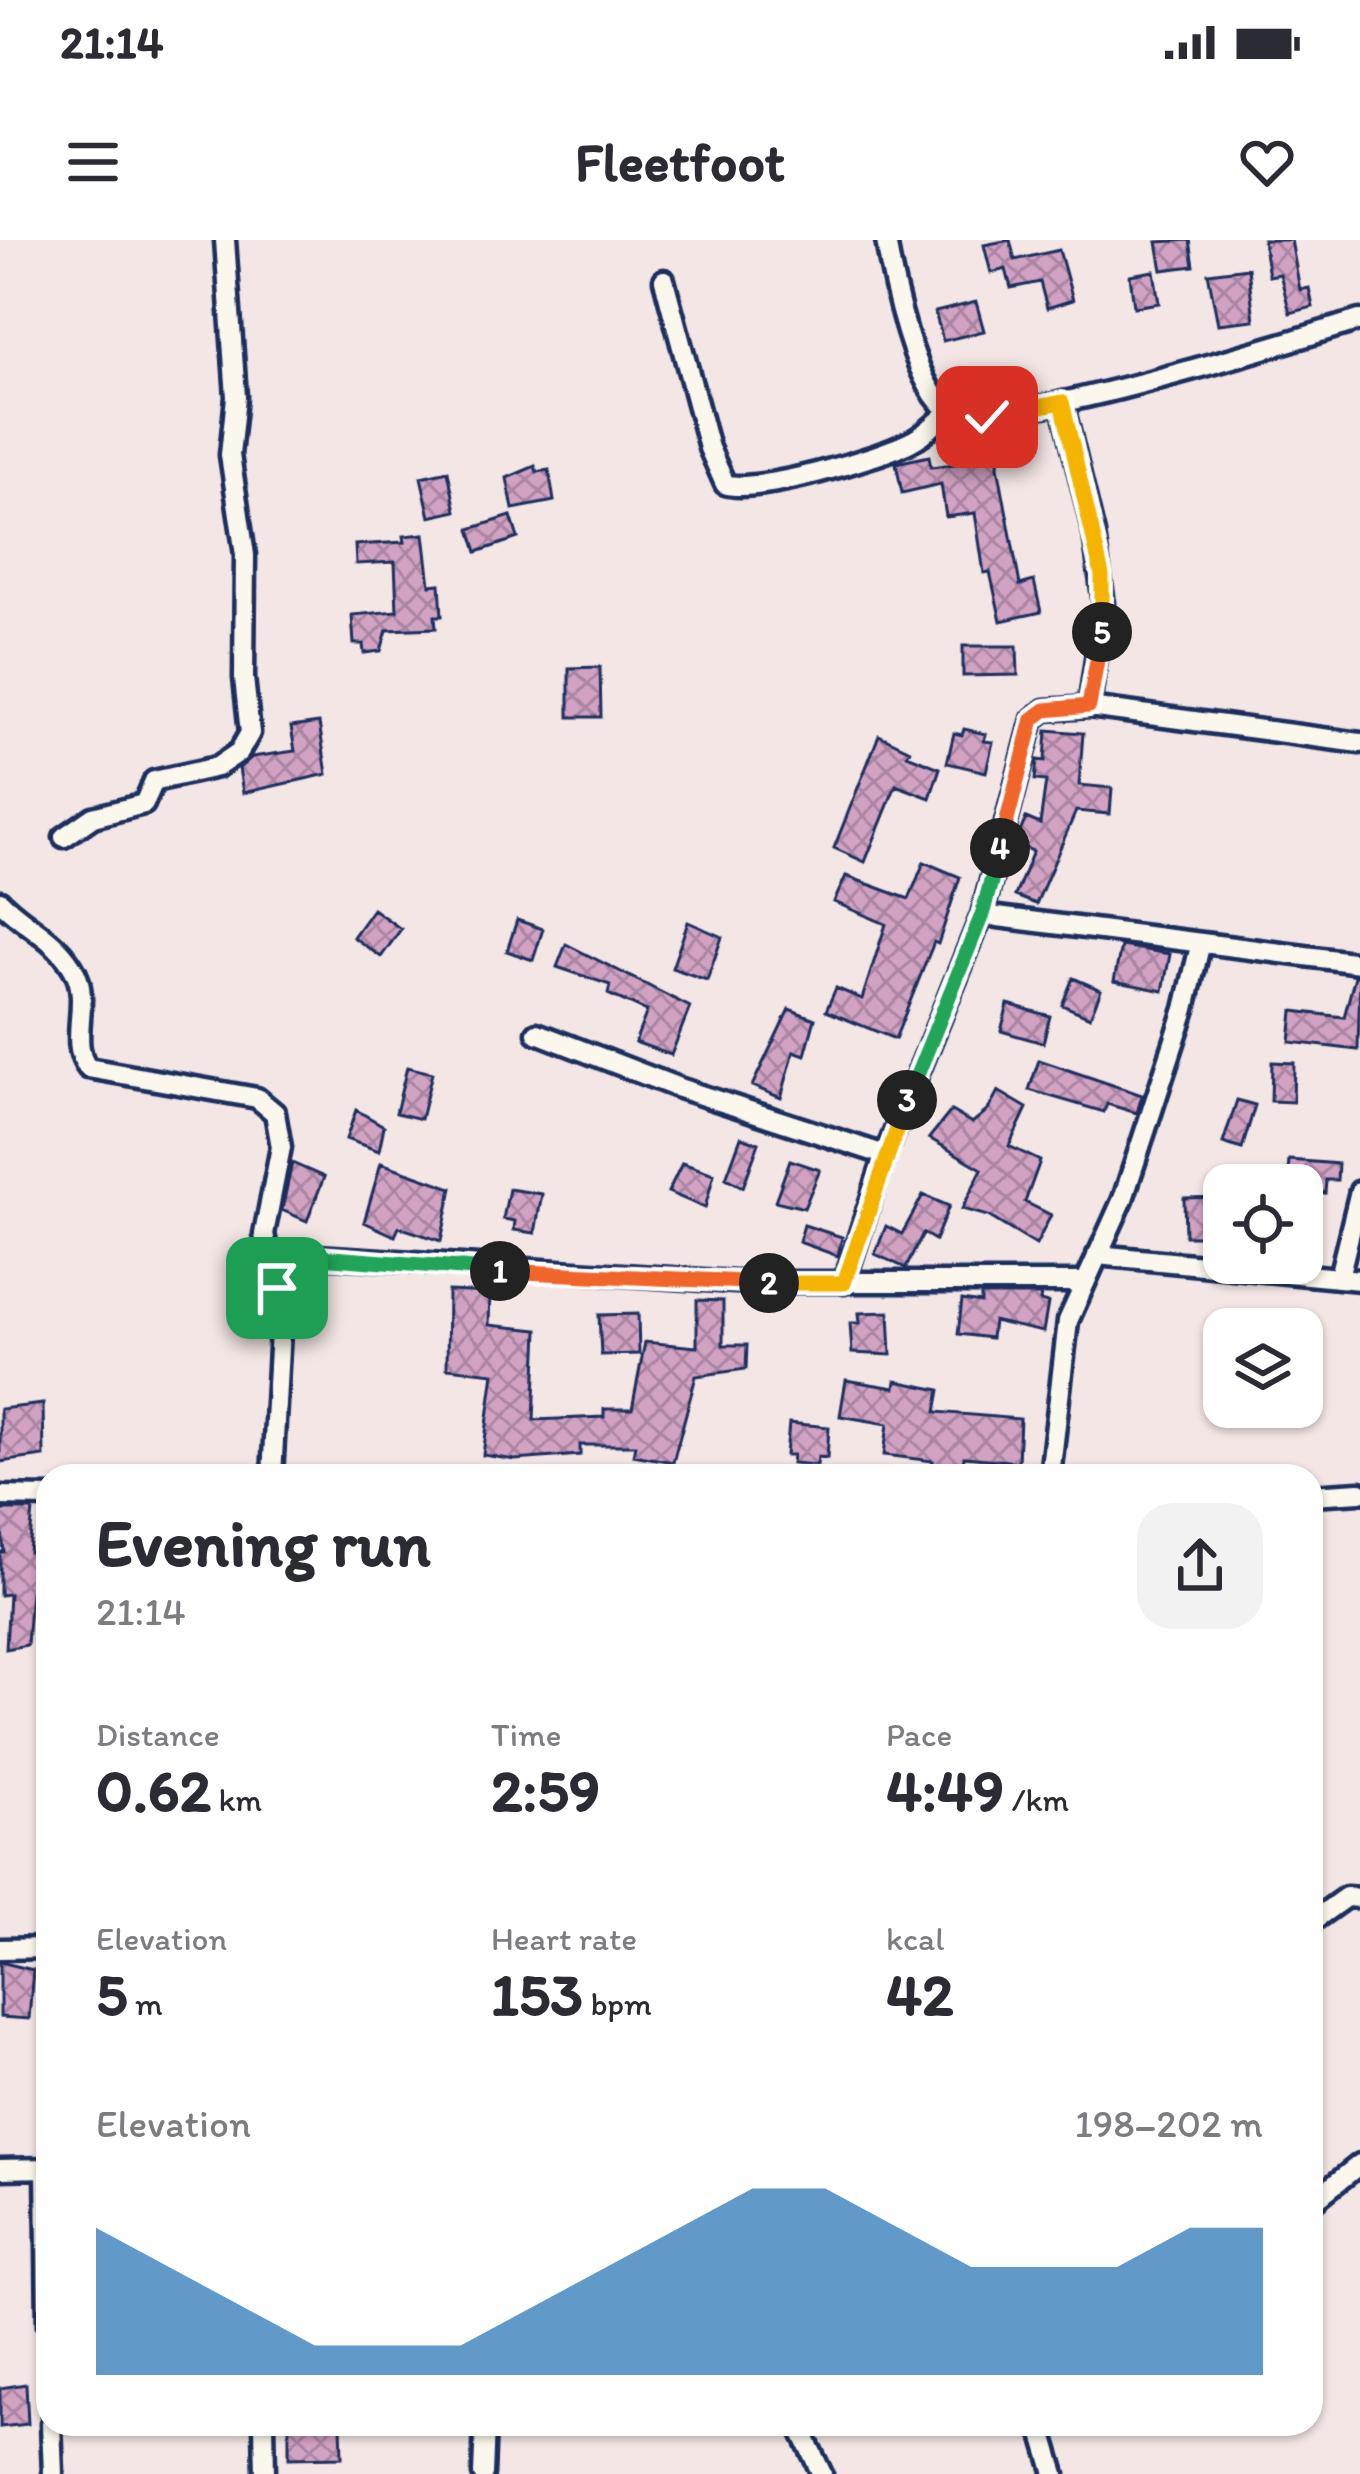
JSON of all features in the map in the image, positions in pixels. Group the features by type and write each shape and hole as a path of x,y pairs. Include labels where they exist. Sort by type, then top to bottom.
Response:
{"street":[{"path":"64,837 93,817 144,804 154,781 217,767 239,752 250,733 244,678 245,555 230,455 236,397 225,240"},
{"path":"886,240 902,313 924,375 938,402 950,411 987,417 1062,402 1360,320"},
{"path":"664,280 709,448 725,484 752,485 856,460 911,442 950,411"},
{"path":"1062,402 1094,534 1104,604 1089,706"},
{"path":"844,1283 885,1155 982,915 1033,719 1045,710 1089,706 1360,743"},
{"path":"0,901 42,932 78,978 79,1052 88,1067 257,1098 274,1113 281,1147 265,1214 280,1312 273,1464"},
{"path":"982,915 1360,963"},
{"path":"1051,1464 1064,1344 1081,1282 1097,1255 1145,1133 1200,946"},
{"path":"537,1034 679,1088 885,1155"},
{"path":"1339,1277 1360,1191"},
{"path":"268,1253 432,1267 844,1283 1081,1282"},
{"path":"1097,1255 1360,1280"},
{"path":"1323,1494 1360,1492"},
{"path":"0,1496 36,1497"},
{"path":"1323,1913 1346,1897 1360,1898"},
{"path":"0,1949 36,1948"},
{"path":"1323,2193 1360,2164"},
{"path":"0,2169 36,2168"},
{"path":"51,2436 52,2474"},
{"path":"264,2436 265,2474"},
{"path":"483,2474 485,2436"},
{"path":"804,2436 822,2474"},
{"path":"1044,2436 1055,2474"}],"building":[{"path":"1010,240 1015,260 1059,250 1073,300 1047,308 1040,282 1011,288 1006,269 991,273 984,245"},
{"path":"1190,240 1194,266 1162,270 1157,242"},
{"path":"1263,240 1291,240 1300,290 1309,288 1313,307 1290,313 1280,274 1269,276"},
{"path":"1248,268 1254,320 1218,324 1208,273"},
{"path":"1154,271 1159,303 1134,307 1130,275"},
{"path":"976,302 984,331 943,341 935,312"},
{"path":"996,428 997,433 1008,432 1010,449 999,450 998,466 1020,585 1034,581 1041,612 1001,621 990,572 984,573 975,513 946,517 941,484 902,493 896,463 929,456 931,467 970,462 966,432"},
{"path":"535,466 537,472 549,470 554,501 513,509 507,478"},
{"path":"448,471 456,511 430,517 421,477"},
{"path":"511,516 518,538 477,552 470,529"},
{"path":"424,534 430,585 440,584 442,616 435,616 436,628 387,630 381,651 364,653 363,644 354,644 352,615 397,611 395,562 356,564 355,545 405,542 404,536"},
{"path":"963,646 1017,646 1018,675 963,676"},
{"path":"600,667 601,717 569,717 569,668"},
{"path":"319,723 327,774 243,793 239,768 252,757 295,751 291,727"},
{"path":"964,729 986,734 984,741 993,742 986,772 947,763 954,733 962,735"},
{"path":"1047,730 1083,733 1079,785 1112,788 1110,814 1076,811 1036,904 1015,896 1033,851 1015,844 1026,818 1040,824 1046,781 1035,780 1037,760 1045,761"},
{"path":"879,735 910,750 907,755 940,768 930,798 896,785 865,862 834,848"},
{"path":"924,862 960,877 938,944 934,942 895,1039 826,1011 836,988 862,999 886,924 834,902 846,876 909,899"},
{"path":"373,909 401,929 381,957 353,937"},
{"path":"517,920 543,929 533,960 507,951"},
{"path":"688,922 722,937 707,980 672,968"},
{"path":"566,944 690,1007 671,1055 635,1042 647,1011 608,994 610,985 557,967"},
{"path":"1121,946 1170,954 1163,991 1114,981"},
{"path":"1355,976 1360,976 1358,1050 1290,1042 1293,1011 1344,1017"},
{"path":"1073,978 1101,990 1090,1017 1062,1005"},
{"path":"1008,1004 1050,1016 1043,1043 1001,1031"},
{"path":"789,1009 815,1019 805,1055 794,1051 781,1098 752,1086"},
{"path":"1039,1060 1142,1095 1137,1113 1107,1104 1104,1112 1029,1090"},
{"path":"1272,1062 1294,1063 1293,1102 1271,1101"},
{"path":"407,1067 432,1073 421,1119 396,1113"},
{"path":"998,1091 1027,1108 1009,1146 1040,1161 1025,1202 1051,1215 1036,1245 988,1216 962,1209 982,1169 929,1138 951,1111 972,1123 988,1110"},
{"path":"1237,1100 1255,1105 1242,1149 1223,1143"},
{"path":"356,1110 384,1126 379,1151 346,1139"},
{"path":"741,1137 759,1143 743,1187 726,1178"},
{"path":"790,1160 820,1170 804,1208 775,1201"},
{"path":"1289,1160 1338,1164 1337,1180 1326,1180 1323,1193 1323,1164 1289,1164"},
{"path":"292,1163 324,1177 307,1221 282,1210"},
{"path":"381,1163 452,1188 441,1241 399,1227 395,1236 364,1222"},
{"path":"682,1163 714,1174 705,1208 668,1192"},
{"path":"509,1189 542,1194 535,1233 514,1230 515,1221 503,1219"},
{"path":"923,1195 949,1206 935,1240 923,1233 906,1268 875,1254 886,1226 902,1234"},
{"path":"1184,1198 1203,1198 1203,1236 1185,1236"},
{"path":"804,1225 842,1237 838,1256 799,1242"},
{"path":"448,1291 490,1293 489,1325 538,1330 534,1420 604,1417 604,1409 632,1409 645,1342 697,1347 697,1300 723,1301 723,1345 747,1345 746,1369 696,1376 673,1462 633,1455 635,1445 580,1445 580,1455 515,1460 483,1455 494,1373 447,1368"},
{"path":"981,1295 1041,1295 1040,1301 1048,1303 1043,1332 993,1321 991,1338 958,1334 962,1300 981,1303"},
{"path":"889,1312 891,1355 852,1353 850,1323 860,1323 859,1313"},
{"path":"638,1314 639,1354 601,1355 599,1315"},
{"path":"846,1380 895,1388 896,1381 940,1390 936,1412 1020,1419 1018,1462 964,1457 963,1464 933,1464 884,1455 888,1424 840,1416"},
{"path":"43,1404 44,1456 0,1462 0,1409"},
{"path":"789,1423 829,1427 827,1458 804,1464 792,1463 793,1455 786,1455"},
{"path":"0,1510 33,1510 29,1552 36,1552 36,1591 31,1592 27,1645 6,1649 9,1594 0,1595 0,1552 4,1552"},
{"path":"0,1962 33,1970 29,2019 0,2017"},
{"path":"26,2384 28,2424 0,2427 0,2388"},
{"path":"289,2436 341,2436 342,2457 289,2458"}],"route":[{"path":"277,1288 268,1253 432,1267 844,1283 885,1155 982,915 1015,798 1029,726 1045,710 1089,706 1103,622 1102,575 1062,402 987,417"}]}
